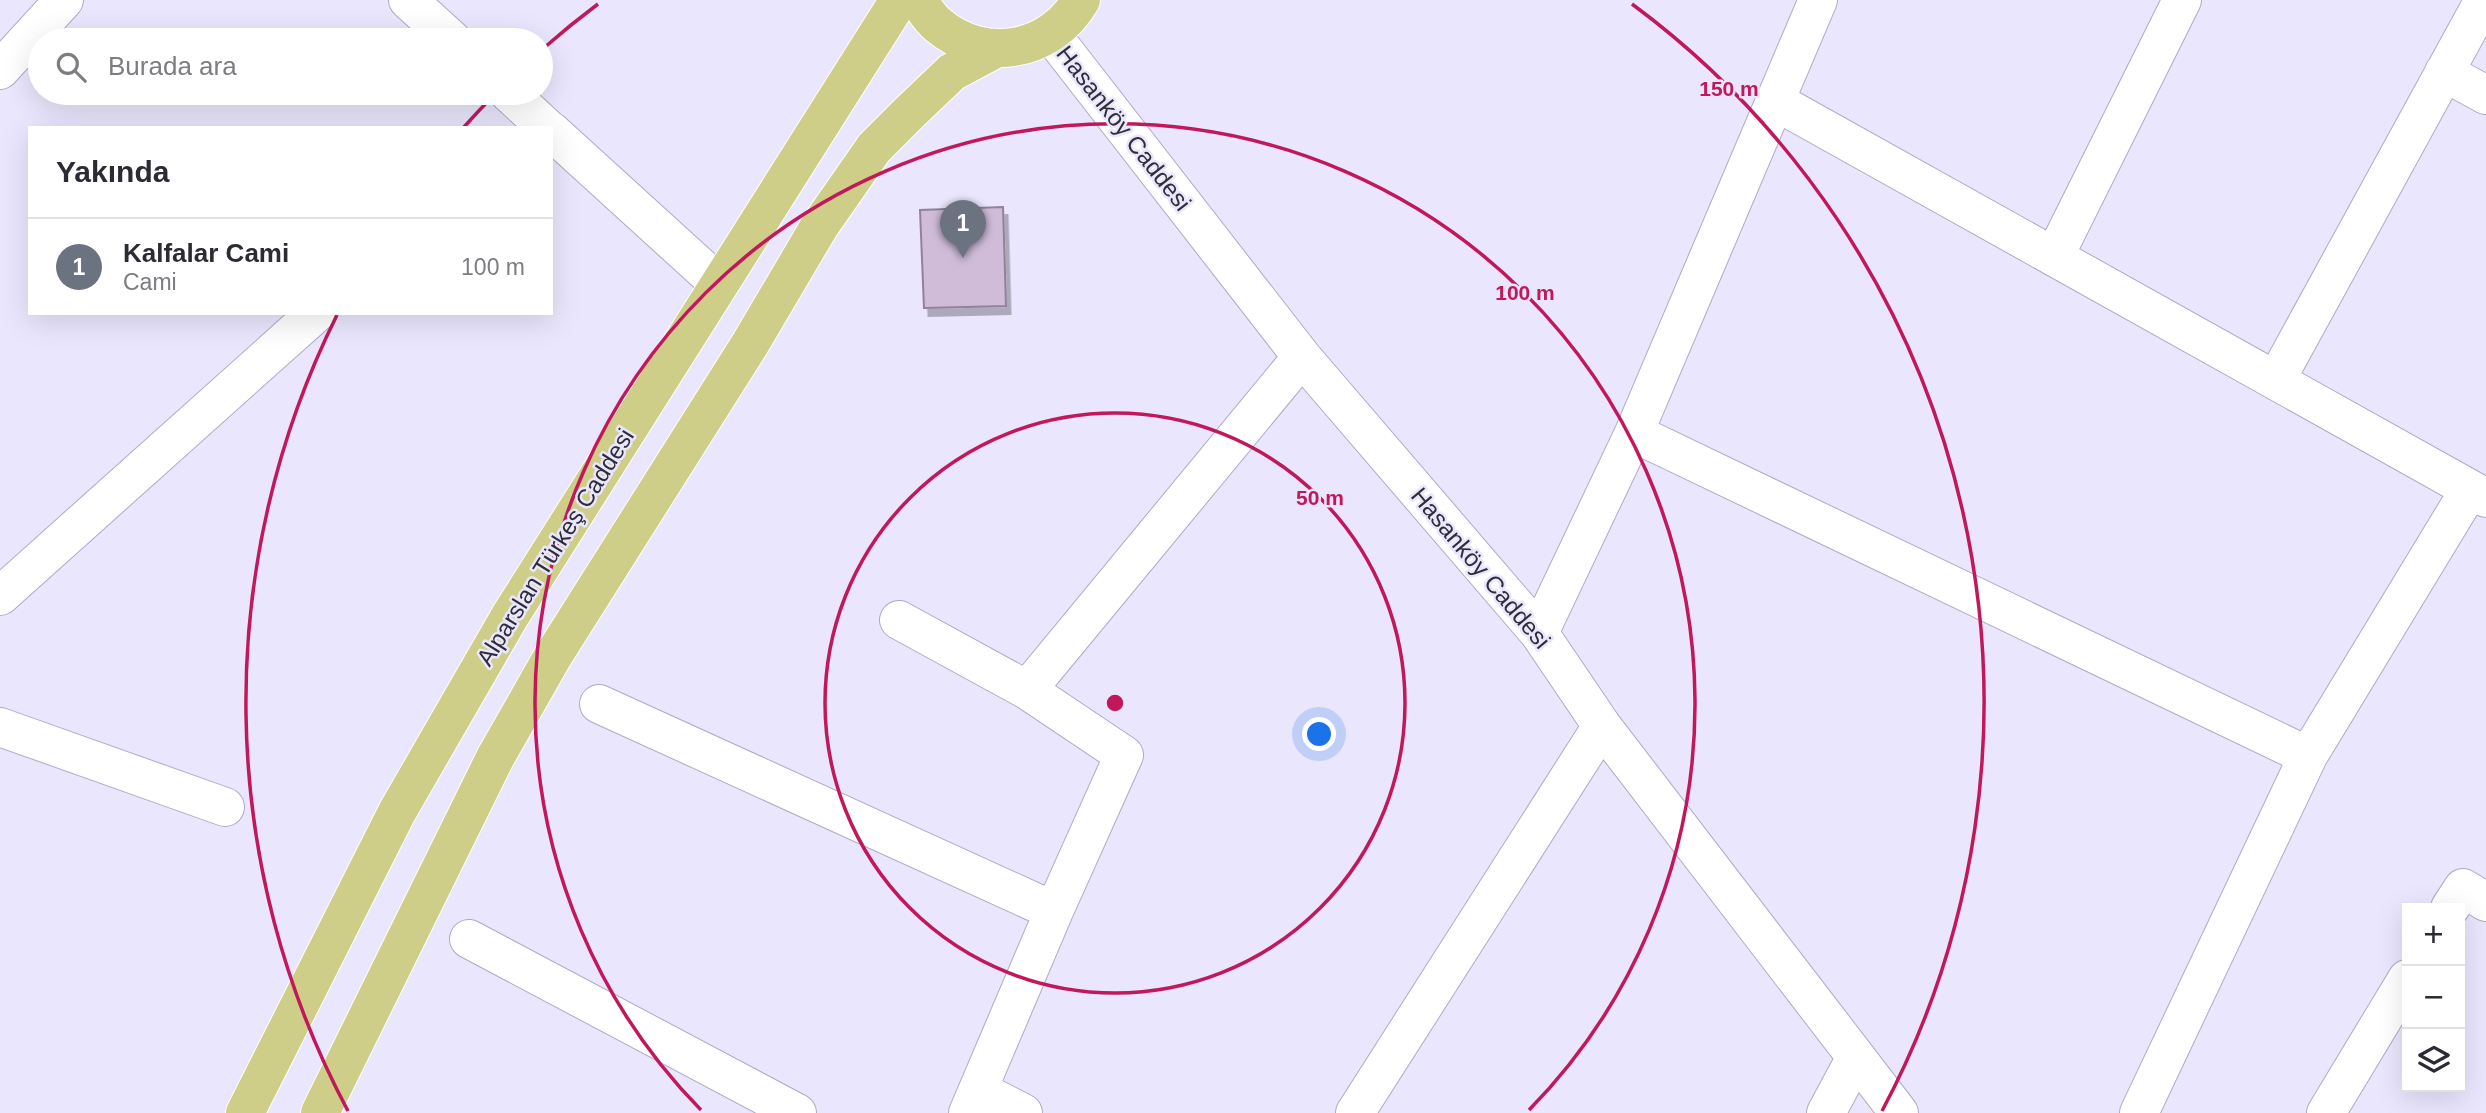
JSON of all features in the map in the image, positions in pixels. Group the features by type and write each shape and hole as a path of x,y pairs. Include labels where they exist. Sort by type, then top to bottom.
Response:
{"main road":[{"name":"Alparslan Türkeş Caddesi","path":"245,1113 397,812 510,616 898,0"},
{"path":"918,0 936,24 963,42 995,49 1024,46 1051,34 1073,15 1082,0"},
{"path":"320,1113 495,758 553,656 750,344 819,227 874,148 952,72 995,49"}],"street":[{"path":"38,28 64,0"},
{"path":"408,0 439,28"},
{"path":"1539,634 1634,433 1818,0"},
{"path":"2054,257 2182,0"},
{"path":"2276,380 2484,0"},
{"name":"Hasanköy Caddesi","path":"1051,34 1301,357 1539,634 1602,726 1899,1113"},
{"path":"0,70 28,39"},
{"path":"2444,72 2486,95"},
{"path":"1775,101 2478,493 2308,756 2139,1113"},
{"path":"553,137 718,283"},
{"path":"0,596 314,315"},
{"path":"1027,690 1301,357"},
{"path":"1634,433 2308,756"},
{"path":"900,620 1027,690 1124,755 973,1101 1023,1113"},
{"path":"599,704 1054,911"},
{"path":"1355,1113 1602,726"},
{"path":"0,727 225,807"},
{"path":"2453,903 2463,888 2486,902"},
{"path":"469,939 797,1113"},
{"path":"2326,1113 2402,987"},
{"path":"1826,1113 1855,1059"}],"building":[{"path":"1003,207 1006,306 924,308 920,210"}],"place":[{"name":"Kalfalar Cami","path":"963,258"}]}
